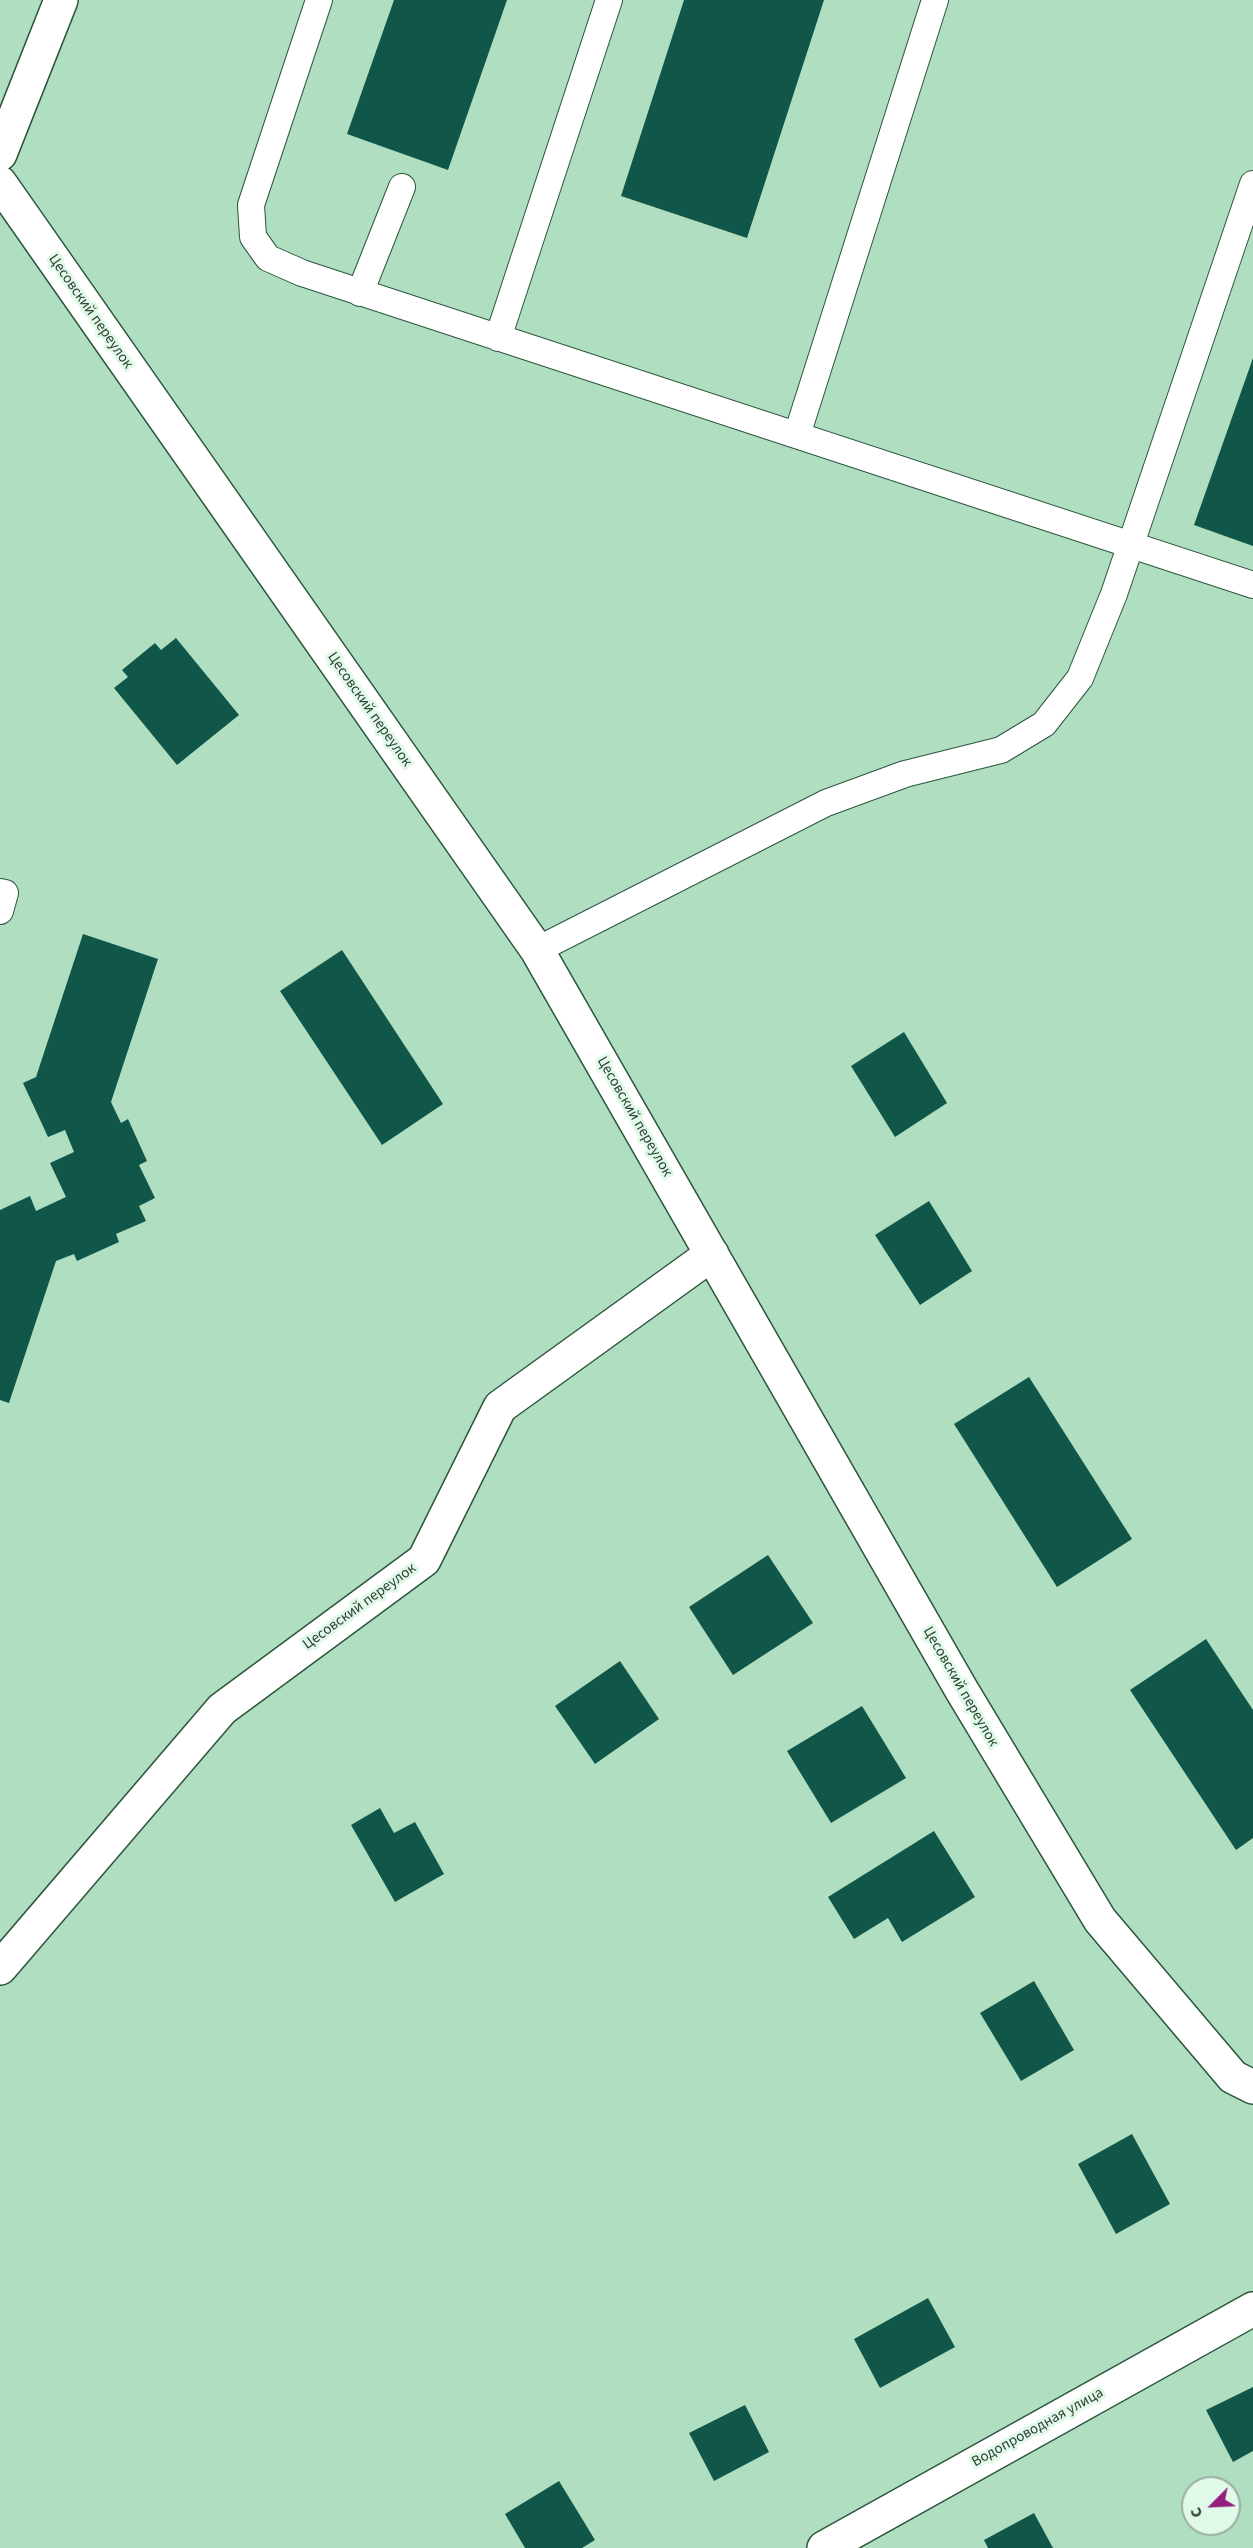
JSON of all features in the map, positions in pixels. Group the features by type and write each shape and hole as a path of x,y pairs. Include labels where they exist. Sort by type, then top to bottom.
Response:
{"street":[{"path":"0,154 61,0"},
{"name":"Цесовский переулок","path":"0,183 537,950 961,1689 1100,1920 1233,2077 1253,2086"},
{"name":"Цесовский переулок","path":"0,1968 222,1709 424,1560 500,1407 712,1254"},
{"name":"Водопроводная улица","path":"824,2548 1253,2309"}],"lane":[{"path":"319,0 251,205 253,237 268,258 302,273 1253,585"},
{"path":"498,338 609,0"},
{"path":"797,435 935,0"},
{"path":"537,950 826,803 905,774 1001,750 1044,724 1080,678 1132,545 1253,184"},
{"path":"360,292 402,187"},
{"path":"0,892 6,893 0,910"}],"building":[{"path":"394,0 507,0 448,170 347,134"},
{"path":"684,0 824,0 747,238 621,196"},
{"path":"1253,358 1253,546 1194,525"},
{"path":"176,638 239,715 177,765 114,688 128,677 122,670 155,643 161,650"},
{"path":"83,934 158,959 111,1102 121,1123 128,1119 147,1161 139,1165 155,1198 139,1206 146,1221 116,1234 119,1242 77,1261 74,1254 56,1261 9,1403 0,1400 0,1210 30,1196 36,1211 66,1197 50,1163 74,1152 65,1130 48,1137 23,1083 36,1077"},
{"path":"342,950 443,1104 382,1145 280,991"},
{"path":"904,1032 947,1103 895,1137 851,1066"},
{"path":"929,1201 972,1271 920,1305 875,1235"},
{"path":"1029,1377 1132,1539 1057,1587 954,1424"},
{"path":"768,1555 813,1623 733,1675 689,1607"},
{"path":"1206,1639 1253,1710 1253,1838 1236,1850 1130,1690"},
{"path":"620,1661 659,1719 595,1764 555,1706"},
{"path":"862,1706 906,1778 831,1823 787,1751"},
{"path":"380,1808 394,1833 415,1822 444,1874 395,1902 351,1825"},
{"path":"934,1831 975,1897 902,1942 888,1918 854,1939 828,1897"},
{"path":"1034,1981 1074,2050 1021,2081 980,2013"},
{"path":"1132,2134 1170,2204 1116,2234 1078,2164"},
{"path":"928,2298 955,2347 880,2388 854,2339"},
{"path":"1253,2387 1253,2451 1233,2462 1206,2410"},
{"path":"745,2405 769,2452 714,2481 689,2433"},
{"path":"559,2481 595,2540 582,2548 525,2548 505,2514"},
{"path":"1034,2513 1053,2548 988,2548 984,2540"}]}
